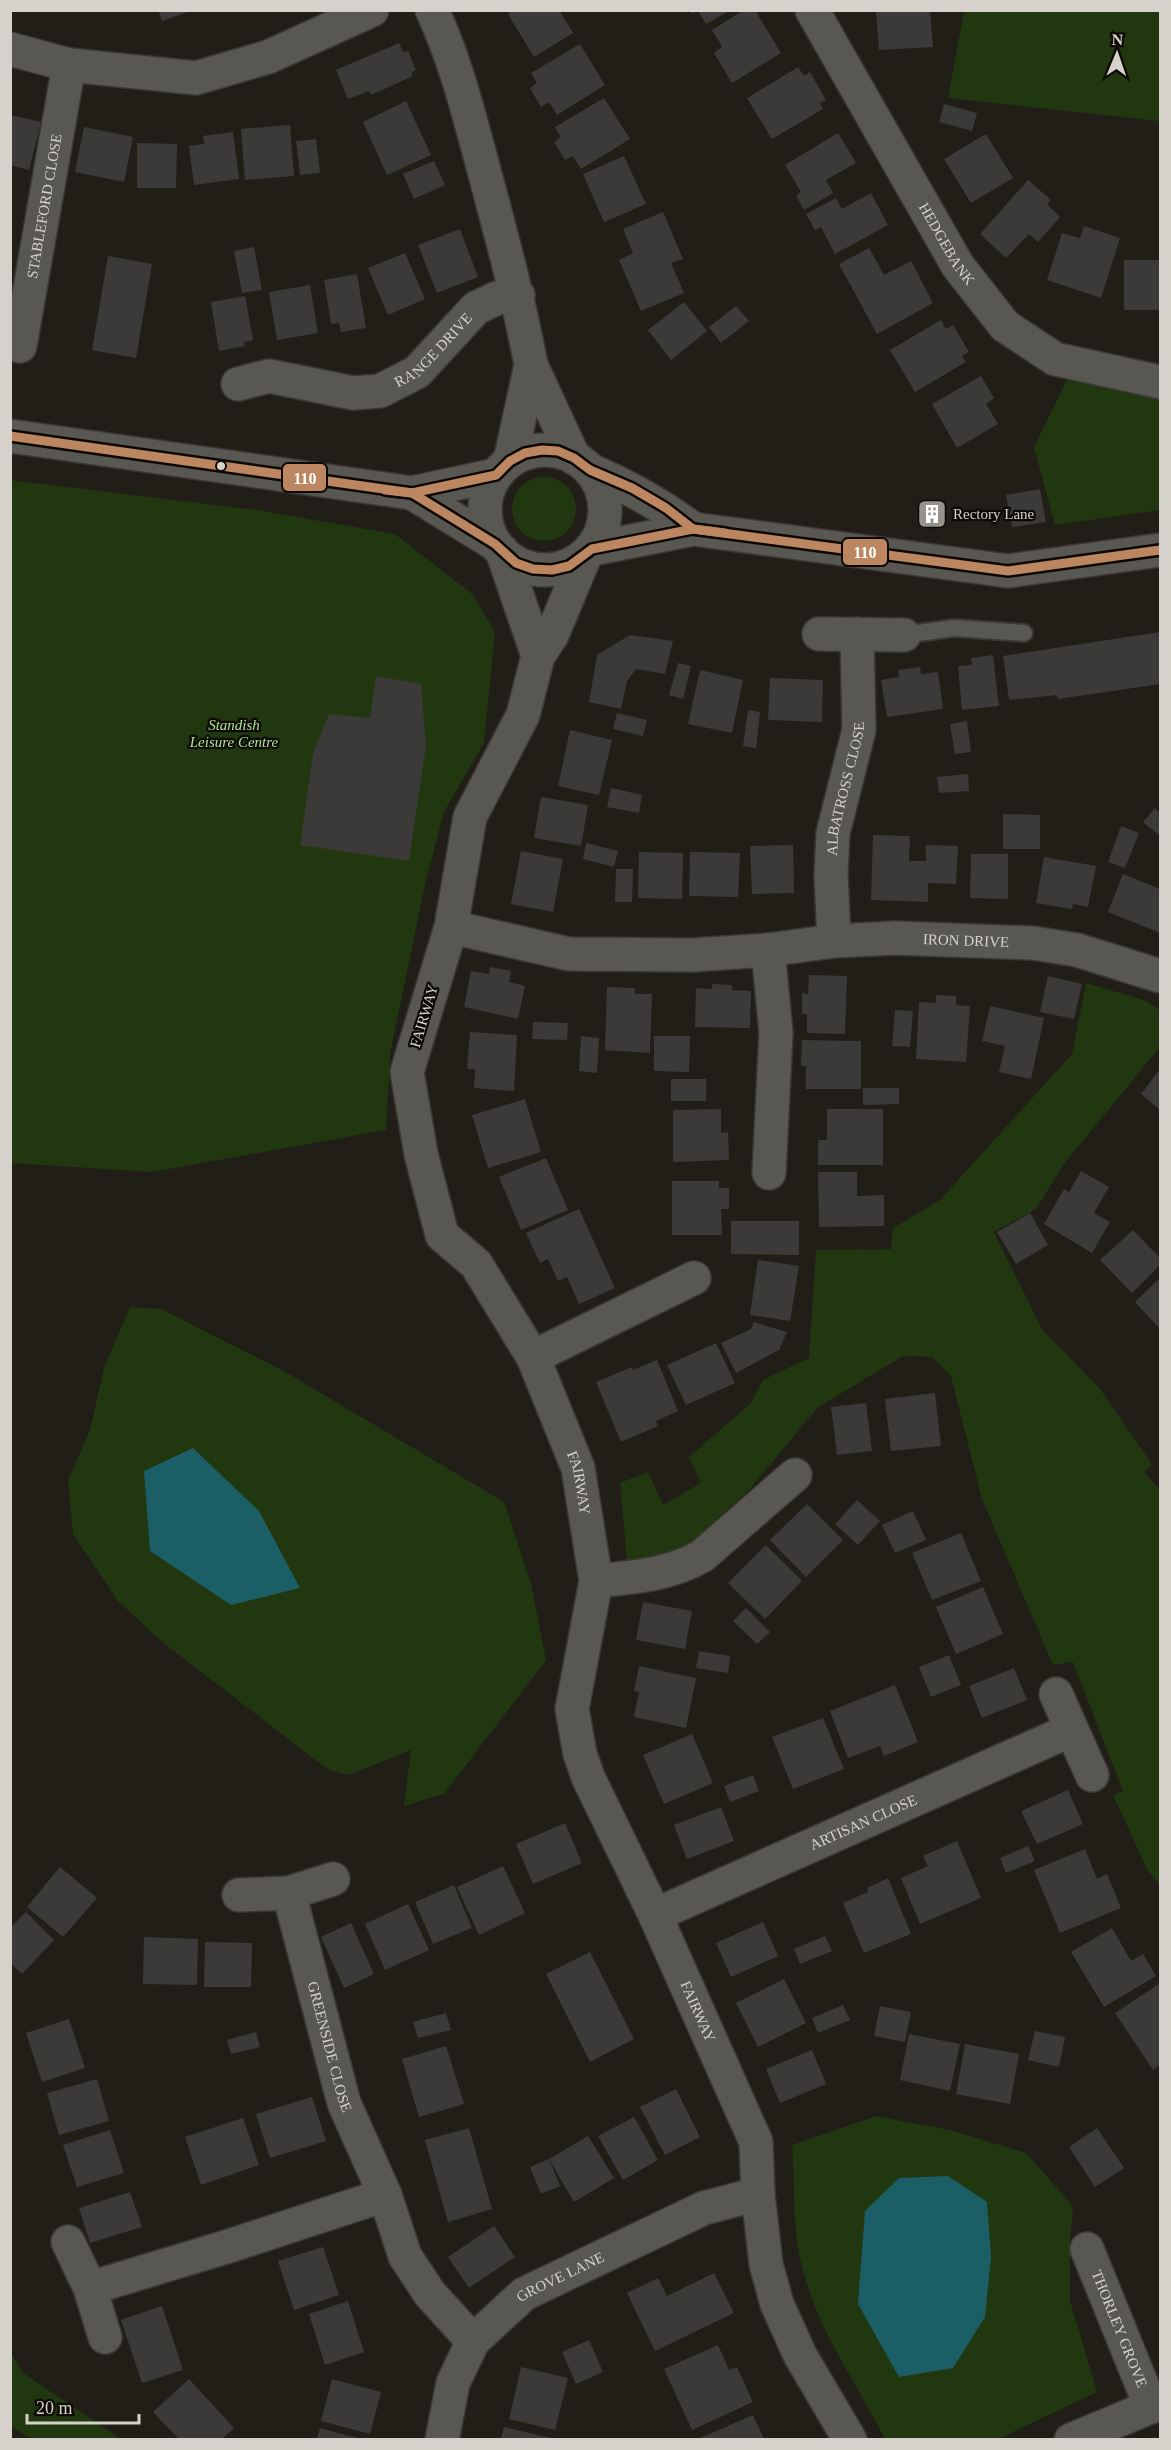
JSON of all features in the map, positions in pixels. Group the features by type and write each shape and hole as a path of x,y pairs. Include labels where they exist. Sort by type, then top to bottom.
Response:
{"street":[{"path":"10,49 69,65 196,78 268,57 372,10"},
{"path":"412,493 499,548 516,563 533,569 552,570 569,566 588,552 600,534 605,518 605,501 600,484 582,464 531,365 518,296 458,77 432,10"},
{"name":"HEDGEBANK","path":"812,10 958,266 1005,326 1055,359 1161,382"},
{"name":"STABLEFORD CLOSE","path":"20,346 69,65"},
{"name":"RANGE DRIVE","path":"238,384 269,376 353,393 380,391 417,372 476,308 497,298 518,296"},
{"path":"531,365 503,468 488,491 485,510 488,528 499,548 538,656"},
{"path":"10,436 412,493 503,468 525,453 542,450 558,451 639,492 666,508 693,529"},
{"path":"588,552 693,529 1008,571 1161,550"},
{"name":"FAIRWAY","path":"588,552 552,635 538,656 523,715 470,817 451,927 407,1072 421,1154 442,1236 476,1264 533,1357 578,1468 596,1581 572,1708 580,1754 588,1777 655,1915 756,2142 758,2194 766,2264 777,2304 800,2355 850,2439"},
{"path":"819,634 904,635"},
{"name":"ALBATROSS CLOSE","path":"834,941 831,874 833,832 859,730 857,634"},
{"name":"IRON DRIVE","path":"451,927 569,954 693,955 768,950 834,941 895,938 1033,943 1077,950 1161,976"},
{"path":"768,950 776,1033 769,1173"},
{"path":"533,1357 694,1278"},
{"path":"596,1581 651,1575 686,1566 702,1556 795,1476"},
{"path":"1056,1694 1092,1775"},
{"name":"ARTISAN CLOSE","path":"655,1915 1071,1730"},
{"path":"239,1895 290,1893 333,1879"},
{"name":"GREENSIDE CLOSE","path":"290,1893 344,2103 385,2195 405,2256 430,2294 473,2341"},
{"name":"GROVE LANE","path":"442,2439 453,2383 473,2341 524,2294 704,2208 758,2194"},
{"path":"90,2288 385,2195"},
{"path":"68,2242 90,2288 105,2337"},
{"name":"THORLEY GROVE","path":"1071,2439 1156,2405 1087,2249"}],"lane":[{"path":"904,635 954,628 1024,633"}],"green space":[{"path":"964,11 1160,11 1160,121 948,98"},
{"path":"1067,380 1160,397 1160,510 1055,525 1034,447"},
{"path":"538,477 550,477 567,486 574,497 576,509 574,521 567,532 550,541 538,541 526,536 517,527 512,515 512,503 517,491 526,482"},
{"name":"Standish Leisure Centre","path":"10,480 257,510 395,534 472,594 495,632 484,743 444,812 426,880 390,1054 386,1130 152,1172 11,1163"},
{"path":"1086,983 1144,1000 1160,1010 1160,1047 1063,1165 1036,1209 994,1232 1042,1329 1100,1389 1152,1464 1144,1472 1160,1490 1160,1885 1148,1871 1113,1795 1123,1791 1073,1662 1053,1665 982,1499 951,1376 932,1357 903,1356 818,1407 748,1491 674,1558 627,1562 620,1483 648,1472 663,1505 701,1483 689,1457 751,1403 763,1380 809,1358 816,1250 891,1249 893,1228 940,1200 1072,1054"},
{"path":"130,1307 161,1309 284,1371 504,1502 531,1584 546,1660 444,1794 404,1806 411,1750 348,1775 327,1769 160,1640 118,1601 73,1534 68,1480 90,1430 104,1368"},
{"path":"876,2116 950,2130 1026,2153 1073,2206 1070,2301 1097,2392 998,2439 885,2439 828,2335 803,2270 797,2239 792,2145"},
{"path":"10,2351 23,2373 121,2439 33,2439 11,2427"}],"water":[{"path":"193,1448 259,1511 300,1588 231,1605 150,1551 144,1471"},
{"path":"948,2176 987,2202 991,2257 985,2317 953,2368 899,2377 858,2304 865,2211 899,2178"}],"building":[{"path":"158,10 191,10 191,11 162,21"},
{"path":"514,10 559,10 573,33 534,57 508,14"},
{"path":"690,10 731,10 706,24 698,11 692,14"},
{"path":"744,10 755,10 781,53 732,83 714,53 722,47 712,30"},
{"path":"876,10 930,10 933,47 879,50"},
{"path":"399,43 403,52 408,51 416,70 411,73 413,76 371,95 369,91 348,99 336,70"},
{"path":"580,44 605,85 557,115 549,102 541,107 530,88 537,83 531,73"},
{"path":"798,67 804,76 810,72 826,100 820,103 823,109 772,139 747,98"},
{"path":"604,98 630,139 581,169 573,156 565,160 554,142 561,137 555,127"},
{"path":"406,101 431,155 387,175 363,122"},
{"path":"944,104 977,113 972,131 939,122"},
{"path":"10,115 41,122 29,170 10,165"},
{"path":"290,125 294,176 245,180 241,129"},
{"path":"84,127 133,137 124,182 75,172"},
{"path":"233,132 239,179 194,185 189,146 204,144 203,136"},
{"path":"838,133 856,163 826,180 833,193 804,210 796,196 801,192 785,165"},
{"path":"986,134 1013,178 971,203 944,159"},
{"path":"316,139 320,173 300,175 296,141"},
{"path":"137,143 177,144 176,188 137,188"},
{"path":"624,156 646,204 604,222 583,174"},
{"path":"434,161 445,185 414,199 403,174"},
{"path":"1028,180 1051,200 1047,204 1060,217 1038,242 1029,234 1006,258 980,234"},
{"path":"871,193 888,225 835,254 821,227 815,230 806,214 836,198 842,209"},
{"path":"663,212 683,259 671,263 684,293 641,311 619,260 633,253 623,229"},
{"path":"1084,226 1120,238 1101,298 1047,280 1062,233 1080,238"},
{"path":"460,229 478,277 437,293 418,245"},
{"path":"254,247 262,290 242,293 234,251"},
{"path":"869,248 884,275 911,261 933,303 877,334 839,264"},
{"path":"405,253 425,299 388,315 368,268"},
{"path":"108,256 152,264 136,358 92,350"},
{"path":"1124,260 1160,260 1160,310 1124,310"},
{"path":"357,274 366,328 341,332 339,323 331,324 324,280"},
{"path":"310,285 318,333 277,340 269,292"},
{"path":"245,296 253,340 244,342 245,346 219,351 211,302"},
{"path":"684,302 707,331 671,360 648,330"},
{"path":"736,306 749,321 721,343 709,327"},
{"path":"941,320 946,329 953,325 969,352 962,356 966,362 915,392 890,350"},
{"path":"981,376 994,398 986,404 998,424 957,448 932,404"},
{"path":"1040,489 1046,522 1012,527 1006,495"},
{"name":"Rectory Lane","path":"943,501 945,526 921,528 918,503"},
{"path":"1160,632 1160,684 1058,699 1057,695 1009,700 1003,656"},
{"path":"630,635 673,641 665,674 636,669 627,681 621,709 589,702 597,655"},
{"path":"993,655 999,706 962,710 958,666 972,665 971,658"},
{"path":"678,663 691,666 683,699 669,695"},
{"path":"920,667 921,674 938,672 943,709 887,717 881,680 899,677 898,670"},
{"path":"700,670 743,680 732,733 688,724"},
{"name":"Standish Leisure Centre","path":"376,676 421,684 426,746 409,861 300,845 313,754 329,714 370,718"},
{"path":"770,678 823,680 822,722 768,720"},
{"path":"748,710 760,712 756,748 743,746"},
{"path":"617,713 647,720 643,736 613,729"},
{"path":"967,721 971,752 955,754 950,724"},
{"path":"570,730 612,740 599,795 558,786"},
{"path":"968,774 969,791 939,793 937,777"},
{"path":"611,788 642,795 639,813 607,807"},
{"path":"541,797 588,805 581,846 534,838"},
{"path":"1155,808 1160,813 1160,836 1143,822"},
{"path":"1003,814 1040,815 1040,849 1003,849"},
{"path":"1121,826 1139,833 1125,868 1108,862"},
{"path":"873,835 910,836 909,861 926,861 926,845 958,846 956,884 928,883 928,902 871,900"},
{"path":"586,843 618,851 614,867 583,859"},
{"path":"793,845 794,893 752,894 750,846"},
{"path":"521,851 563,859 553,912 511,904"},
{"path":"639,852 683,853 682,899 638,898"},
{"path":"690,852 740,853 738,897 689,896"},
{"path":"971,854 1008,854 1008,899 970,898"},
{"path":"1044,857 1096,866 1088,907 1073,904 1072,909 1036,903"},
{"path":"616,869 633,869 632,902 615,902"},
{"path":"1123,874 1160,889 1160,933 1108,912"},
{"path":"490,967 511,971 509,982 525,986 518,1019 464,1007 471,971 489,974"},
{"path":"809,975 847,976 845,1034 807,1033 807,1014 802,1014 802,993 808,994"},
{"path":"1048,976 1082,984 1074,1019 1040,1012"},
{"path":"712,984 732,985 732,990 751,991 750,1028 695,1027 696,988 712,989"},
{"path":"607,987 635,988 635,994 652,994 650,1053 605,1050"},
{"path":"936,995 956,996 956,1005 970,1006 966,1062 916,1059 919,1002 936,1003"},
{"path":"990,1006 1044,1018 1031,1079 999,1072 1005,1046 982,1041"},
{"path":"895,1010 913,1011 910,1047 892,1046"},
{"path":"533,1022 568,1023 567,1040 532,1039"},
{"path":"470,1032 517,1035 514,1091 474,1088 475,1069 467,1069"},
{"path":"581,1036 599,1038 597,1073 579,1071"},
{"path":"654,1036 690,1036 689,1072 654,1071"},
{"path":"802,1040 861,1041 861,1089 806,1089 806,1066 801,1066"},
{"path":"1160,1069 1160,1110 1141,1094"},
{"path":"671,1079 706,1079 706,1101 671,1101"},
{"path":"863,1088 899,1088 899,1104 863,1105"},
{"path":"525,1099 541,1152 488,1168 472,1115"},
{"path":"721,1109 721,1133 728,1132 729,1160 673,1162 673,1110"},
{"path":"827,1109 883,1109 883,1165 818,1165 818,1140 827,1140"},
{"path":"546,1158 568,1210 521,1230 499,1177"},
{"path":"1081,1171 1109,1187 1094,1213 1110,1222 1092,1253 1044,1224 1064,1189 1069,1192"},
{"path":"818,1172 857,1172 857,1196 884,1195 884,1226 819,1227"},
{"path":"672,1181 719,1181 719,1188 729,1188 729,1209 721,1209 722,1235 672,1235"},
{"path":"579,1209 615,1288 579,1304 567,1277 558,1281 548,1259 540,1263 526,1233"},
{"path":"1030,1213 1048,1245 1016,1264 997,1232"},
{"path":"731,1221 799,1221 799,1255 731,1254"},
{"path":"1133,1230 1160,1258 1160,1265 1132,1293 1100,1260"},
{"path":"758,1260 799,1266 790,1321 750,1315"},
{"path":"1160,1278 1160,1329 1135,1302"},
{"path":"754,1322 787,1332 779,1350 736,1373 721,1343 751,1329"},
{"path":"716,1343 735,1383 686,1405 667,1365"},
{"path":"657,1360 678,1411 656,1421 658,1426 621,1442 596,1382 632,1367 633,1370"},
{"path":"935,1393 941,1446 891,1451 885,1399"},
{"path":"866,1403 872,1451 837,1455 831,1407"},
{"path":"857,1500 880,1521 858,1545 835,1524"},
{"path":"807,1504 843,1540 806,1577 770,1540"},
{"path":"913,1511 926,1540 895,1553 882,1525"},
{"path":"961,1533 981,1581 932,1600 912,1553"},
{"path":"766,1545 802,1581 765,1619 728,1583"},
{"path":"983,1587 1003,1634 956,1654 936,1607"},
{"path":"643,1602 692,1611 685,1649 636,1640"},
{"path":"746,1608 770,1632 757,1644 733,1621"},
{"path":"699,1651 730,1656 728,1673 696,1668"},
{"path":"949,1655 961,1685 931,1697 919,1667"},
{"path":"639,1666 696,1678 686,1728 634,1717 639,1692 634,1691"},
{"path":"1014,1668 1027,1700 982,1718 969,1686"},
{"path":"895,1685 918,1742 884,1756 880,1746 848,1758 830,1711"},
{"path":"823,1718 844,1769 793,1789 772,1737"},
{"path":"692,1734 713,1783 664,1804 643,1755"},
{"path":"753,1775 759,1791 730,1802 724,1786"},
{"path":"1068,1790 1083,1824 1037,1844 1021,1811"},
{"path":"721,1807 734,1841 687,1859 674,1825"},
{"path":"565,1823 582,1863 533,1884 516,1844"},
{"path":"957,1841 981,1898 920,1924 901,1878 928,1866 923,1856"},
{"path":"1028,1846 1035,1861 1006,1873 1000,1858"},
{"path":"1085,1849 1097,1879 1107,1874 1121,1908 1060,1933 1034,1870"},
{"path":"503,1866 525,1913 479,1935 457,1887"},
{"path":"60,1867 97,1898 63,1937 27,1907"},
{"path":"888,1878 911,1934 864,1953 843,1903 868,1892 867,1888"},
{"path":"454,1885 472,1928 433,1944 415,1902"},
{"path":"408,1904 429,1950 385,1970 365,1924"},
{"path":"26,1912 54,1940 22,1974 10,1963 10,1928"},
{"path":"763,1922 778,1956 731,1977 716,1943"},
{"path":"351,1923 374,1974 344,1988 321,1937"},
{"path":"1112,1928 1131,1961 1143,1954 1156,1976 1104,2007 1071,1952"},
{"path":"825,1936 832,1951 800,1964 794,1949"},
{"path":"144,1937 198,1939 197,1985 143,1984"},
{"path":"205,1942 252,1943 251,1987 204,1987"},
{"path":"590,1952 634,2039 590,2062 546,1974"},
{"path":"784,1979 806,2023 758,2047 736,2003"},
{"path":"1159,1984 1160,2065 1153,2070 1115,2013"},
{"path":"843,2005 850,2020 818,2033 812,2018"},
{"path":"880,2006 911,2012 905,2042 874,2036"},
{"path":"446,2013 451,2030 418,2038 413,2022"},
{"path":"69,2019 85,2068 42,2082 26,2033"},
{"path":"1035,2031 1065,2037 1059,2067 1028,2060"},
{"path":"256,2032 260,2047 231,2054 227,2040"},
{"path":"909,2034 960,2044 950,2091 900,2080"},
{"path":"965,2044 1019,2054 1010,2104 956,2094"},
{"path":"446,2046 464,2104 419,2117 402,2059"},
{"path":"812,2050 826,2084 780,2103 766,2069"},
{"path":"97,2079 109,2121 59,2135 47,2093"},
{"path":"676,2089 700,2137 665,2155 640,2107"},
{"path":"312,2097 326,2141 270,2158 256,2114"},
{"path":"634,2117 658,2160 623,2180 598,2136"},
{"path":"243,2118 259,2165 201,2185 185,2137"},
{"path":"469,2128 492,2209 448,2222 425,2140"},
{"path":"1097,2128 1124,2168 1095,2187 1069,2147"},
{"path":"110,2130 124,2173 77,2187 63,2145"},
{"path":"588,2136 614,2178 574,2202 549,2159"},
{"path":"549,2159 560,2186 541,2194 530,2167"},
{"path":"130,2192 142,2227 90,2243 79,2208"},
{"path":"494,2226 515,2257 469,2288 448,2257"},
{"path":"323,2247 339,2295 294,2310 278,2261"},
{"path":"714,2273 734,2313 655,2351 627,2293 658,2278 667,2296"},
{"path":"348,2301 364,2352 325,2365 309,2314"},
{"path":"162,2306 183,2370 142,2383 121,2320"},
{"path":"589,2340 603,2372 576,2384 562,2352"},
{"path":"718,2345 729,2370 737,2367 753,2402 692,2430 664,2369"},
{"path":"521,2367 568,2378 555,2430 509,2419"},
{"path":"189,2379 234,2428 222,2439 179,2439 153,2412"},
{"path":"332,2379 381,2392 370,2434 321,2421"},
{"path":"753,2415 764,2439 698,2439"},
{"path":"504,2427 555,2439 501,2439"},
{"path":"320,2428 361,2439 317,2439"}],"transit line":[{"name":"110","path":"10,436 412,493 496,475 510,461 525,453 542,450 558,451 574,458 590,470 632,488 666,508 693,529 1008,571 1160,550"},
{"name":"110","path":"385,490 412,493 495,544 516,563 533,569 552,570 569,566 592,549 693,529 725,533"}],"place":[{"name":"Rectory Lane","path":"932,514"}]}
